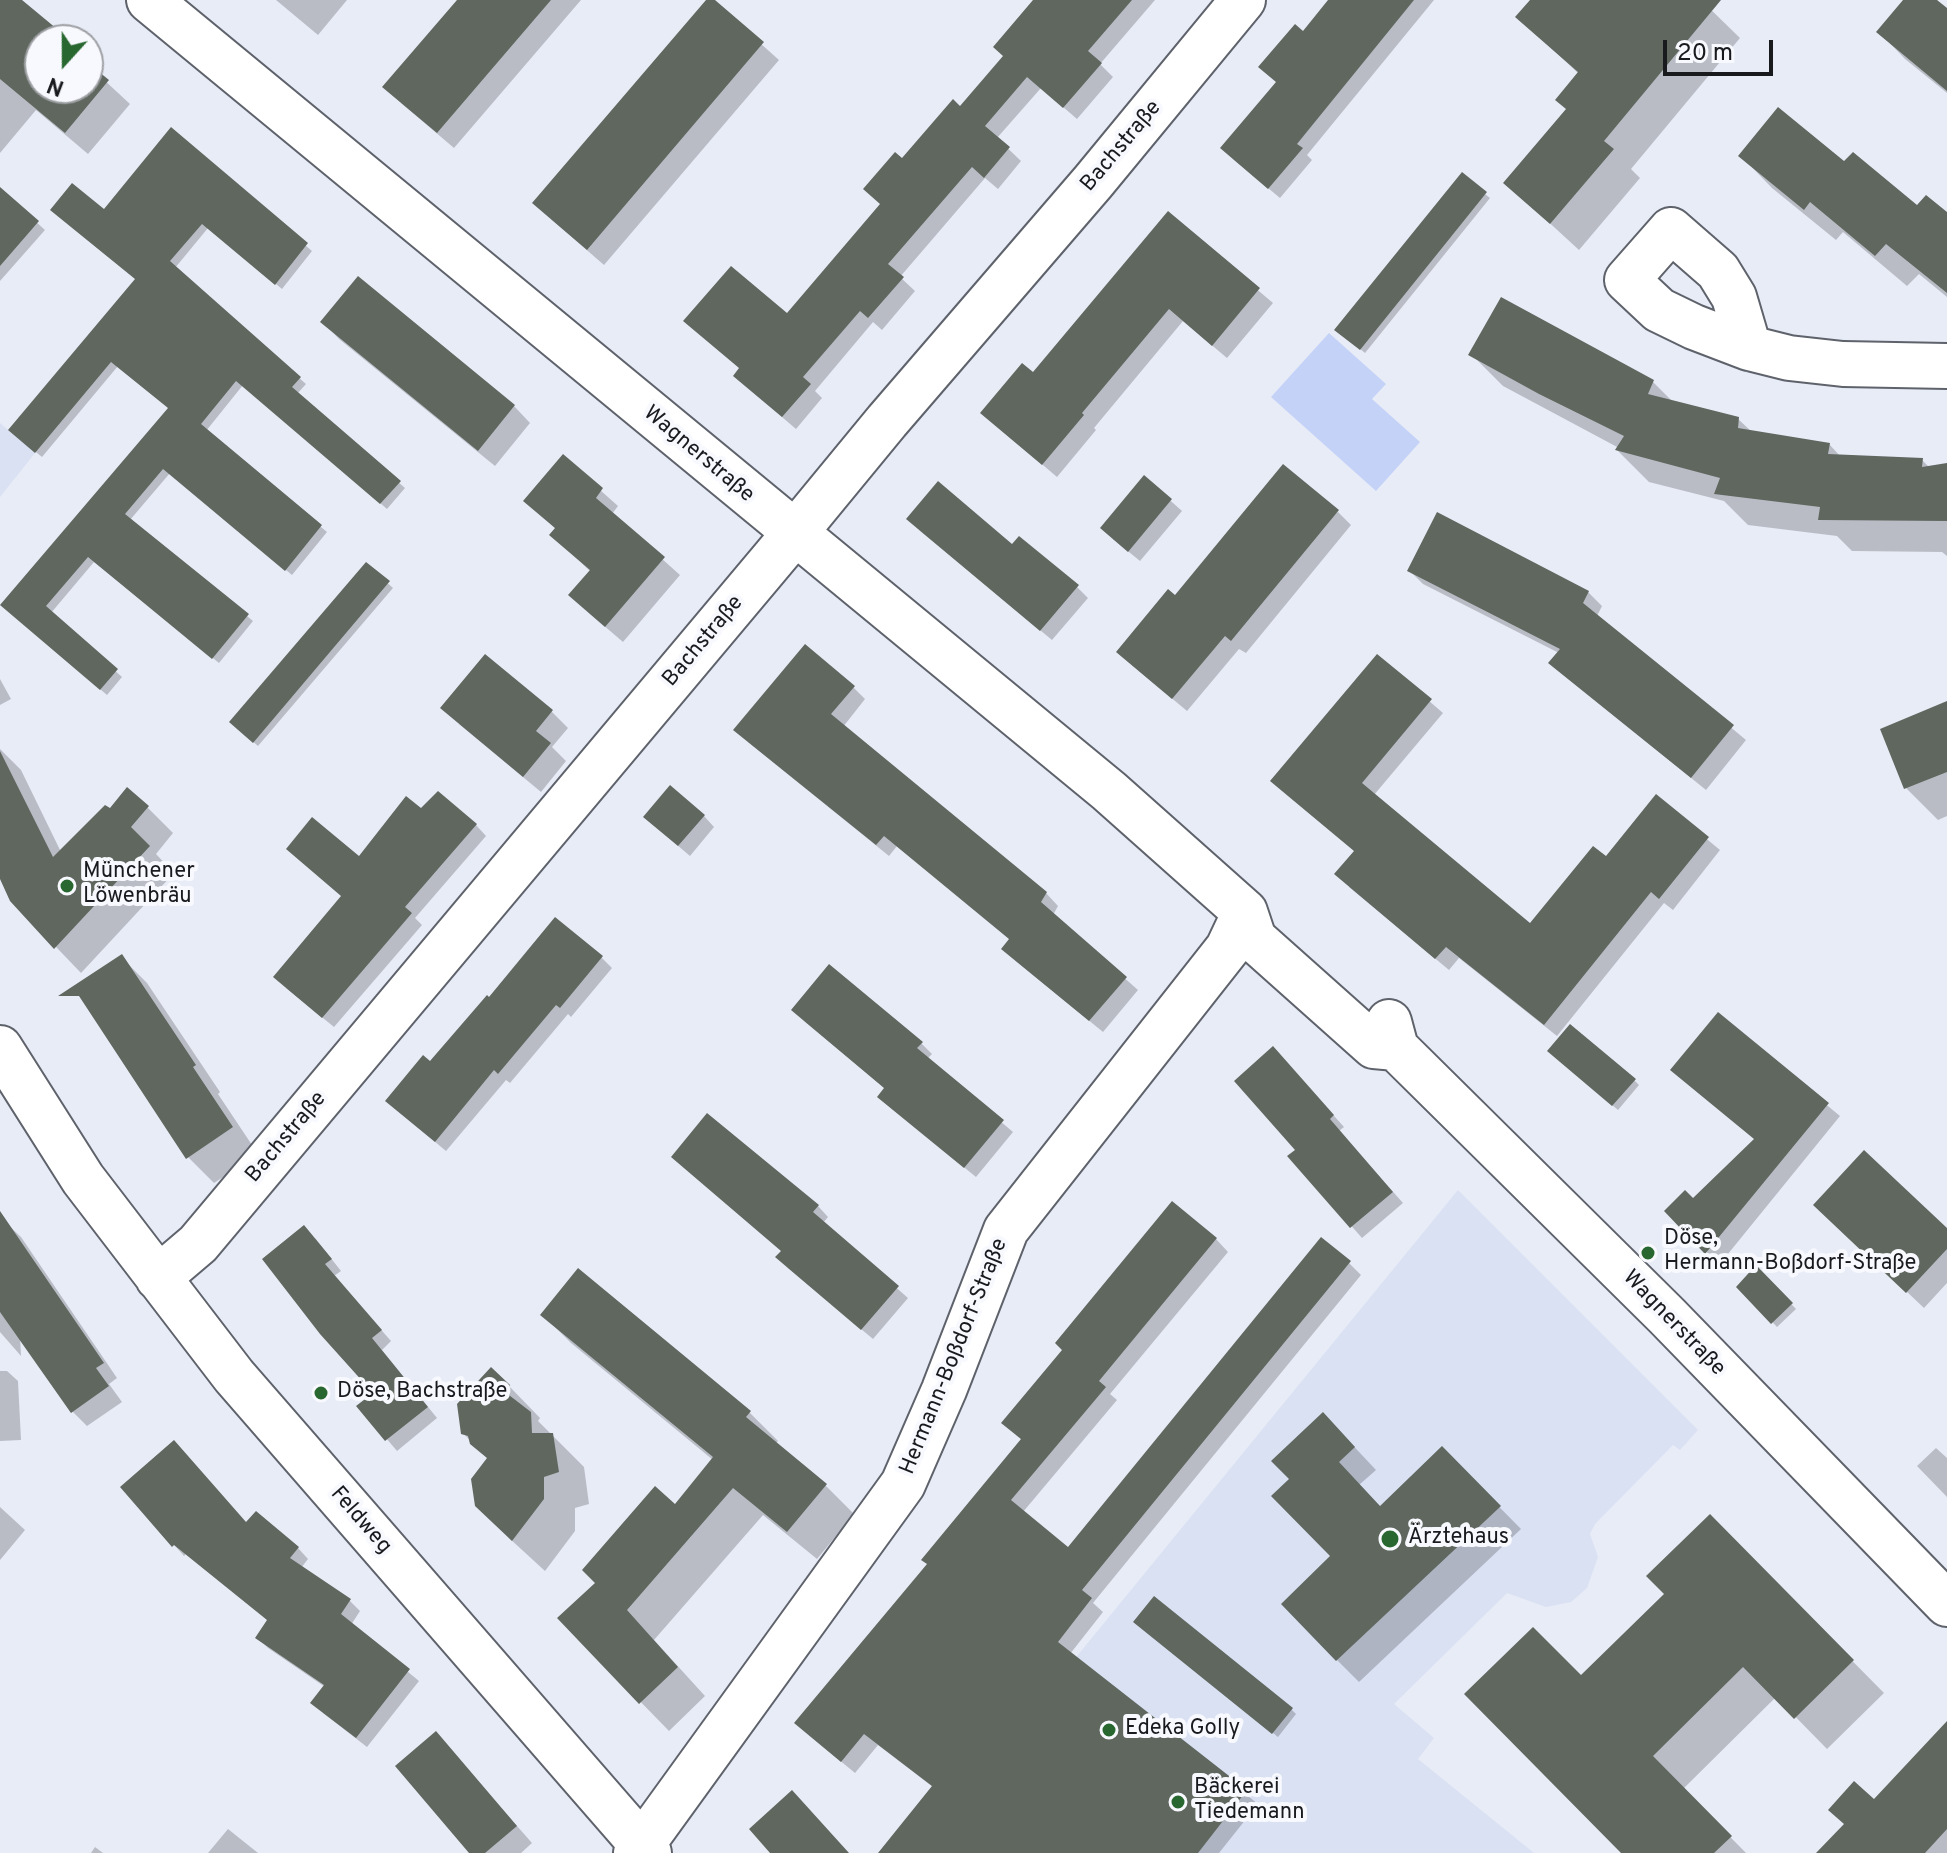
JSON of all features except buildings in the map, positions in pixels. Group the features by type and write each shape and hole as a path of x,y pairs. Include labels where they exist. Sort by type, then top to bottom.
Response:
{"street":[{"name":"Wagnerstraße","path":"149,0 1109,791 1245,912 1254,939 1374,1046 1396,1048 1647,1296 1947,1604"},
{"name":"Bachstraße","path":"158,1278 198,1244 1243,0"},
{"path":"1749,348 1789,358 1830,362 1947,366"},
{"name":"Hermann-Boßdorf-Straße","path":"643,1851 673,1800 744,1707 903,1484 944,1390 1006,1230 1228,948 1245,912"},
{"name":"Feldweg","path":"0,1048 12,1093 83,1179 234,1376 643,1851"}],"shaded area":[{"path":"1329,333 1386,384 1372,399 1420,442 1376,491 1271,397"},
{"path":"0,423 35,453 0,497"},
{"path":"1458,1190 1698,1430 1680,1450 1673,1445 1595,1524 1590,1534 1598,1557 1587,1588 1571,1602 1546,1607 1507,1593 1394,1704 1434,1738 1418,1759 1534,1853 916,1853"}],"place":[{"name":"Münchener Löwenbräu","path":"67,886"},
{"name":"Döse, Hermann-Boßdorf-Straße","path":"1648,1253"},
{"name":"Döse, Bachstraße","path":"321,1393"},
{"name":"Ärztehaus","path":"1390,1539"},
{"name":"Edeka Golly","path":"1109,1730"},
{"name":"Bäckerei Tiedemann","path":"1178,1802"}]}
